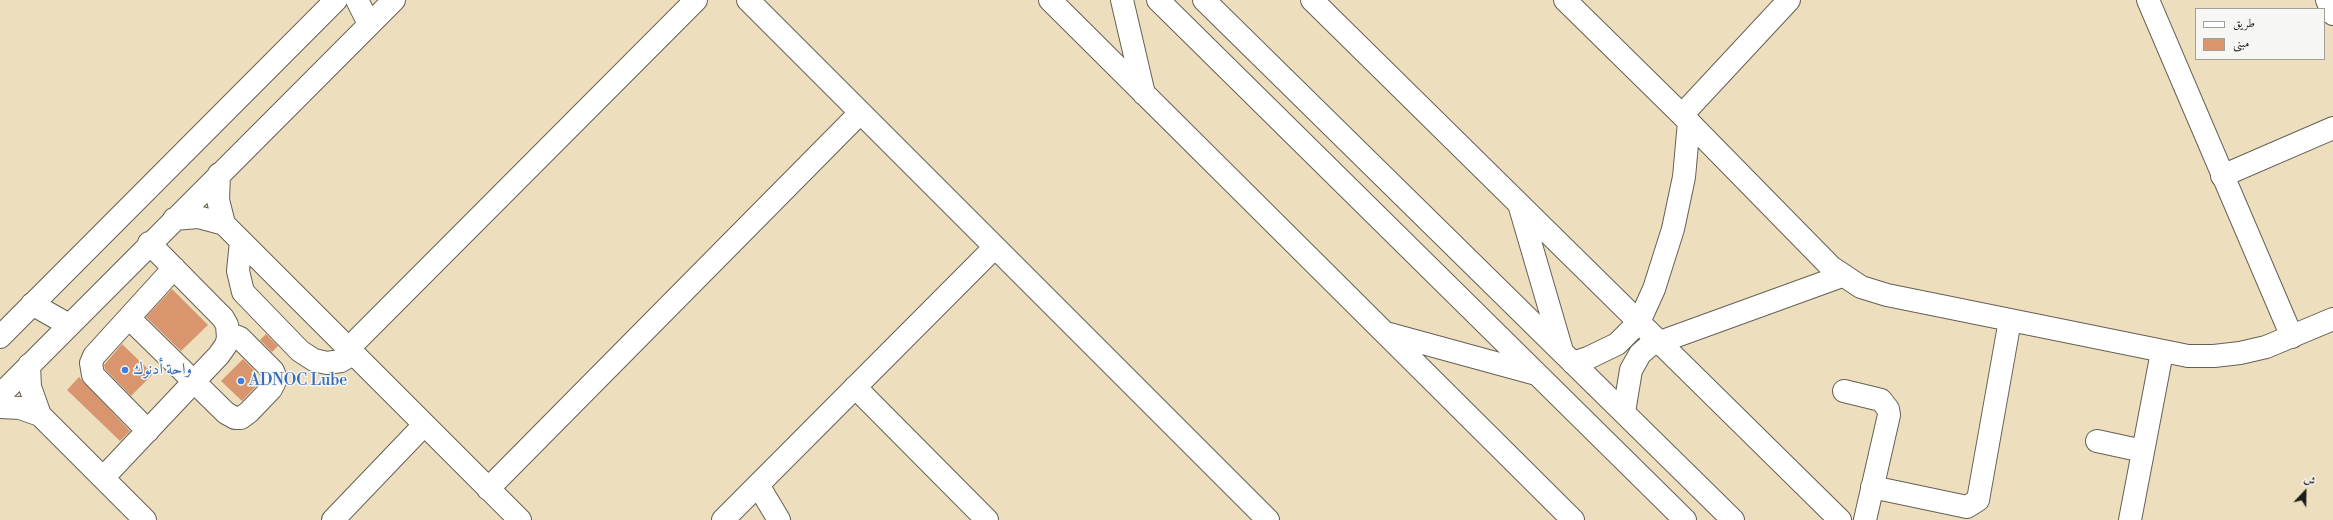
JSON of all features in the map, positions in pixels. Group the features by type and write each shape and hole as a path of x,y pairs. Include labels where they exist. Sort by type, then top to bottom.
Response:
{"street":[{"path":"0,337 336,0"},
{"path":"357,0 369,24"},
{"path":"0,395 149,243 394,0"},
{"path":"241,241 238,271 243,292 294,346 307,356 327,363 341,361 696,0"},
{"path":"748,0 1268,520"},
{"path":"1050,0 1573,520"},
{"path":"1122,0 1144,94"},
{"path":"1158,0 1684,520"},
{"path":"1204,0 1733,520"},
{"path":"1312,0 1840,520"},
{"path":"1565,0 1686,118 1842,276 1861,287 1887,296 2188,356 2214,356 2266,347 2333,319"},
{"path":"1568,358 1588,358 1617,344 1639,322 1654,289 1673,229 1684,177 1686,118 1789,0"},
{"path":"2148,0 2222,176 2292,336"},
{"path":"2327,0 2333,14"},
{"path":"488,489 860,113"},
{"path":"2222,176 2333,128"},
{"path":"219,174 218,200 224,224"},
{"path":"1519,203 1568,358"},
{"path":"174,219 198,217 224,224 520,520"},
{"path":"103,478 223,350 228,338 227,325 223,318 149,243"},
{"path":"723,520 995,248"},
{"path":"148,431 93,375 91,370 94,356 174,268"},
{"path":"1624,412 1631,370 1640,354 1649,346 1659,341 1842,276"},
{"path":"32,304 69,325"},
{"path":"129,318 226,413 235,418 245,416 271,389 276,379 273,371 238,336 228,338"},
{"path":"1872,487 1967,507 1978,500 2010,320"},
{"path":"1384,332 1538,374"},
{"path":"2130,520 2162,352"},
{"path":"29,365 30,387 40,415 145,520"},
{"path":"855,387 988,520"},
{"path":"1844,391 1881,400 1888,409 1889,415 1865,520"},
{"path":"0,407 20,408 40,415"},
{"path":"333,520 424,425"},
{"path":"2097,441 2143,451"},
{"path":"758,485 779,520"}],"building":[{"path":"172,289 208,325 181,351 146,317"},
{"path":"266,334 278,346 272,352 260,340"},
{"name":"واحة أدنوك","path":"122,344 153,374 131,396 105,369 104,365"},
{"name":"ADNOC Lube","path":"243,359 254,370 251,373 260,382 242,401 221,381"},
{"path":"79,377 130,431 120,441 67,390"}],"place":[{"name":"واحة أدنوك","path":"125,370"},
{"name":"ADNOC Lube","path":"241,381"}]}
